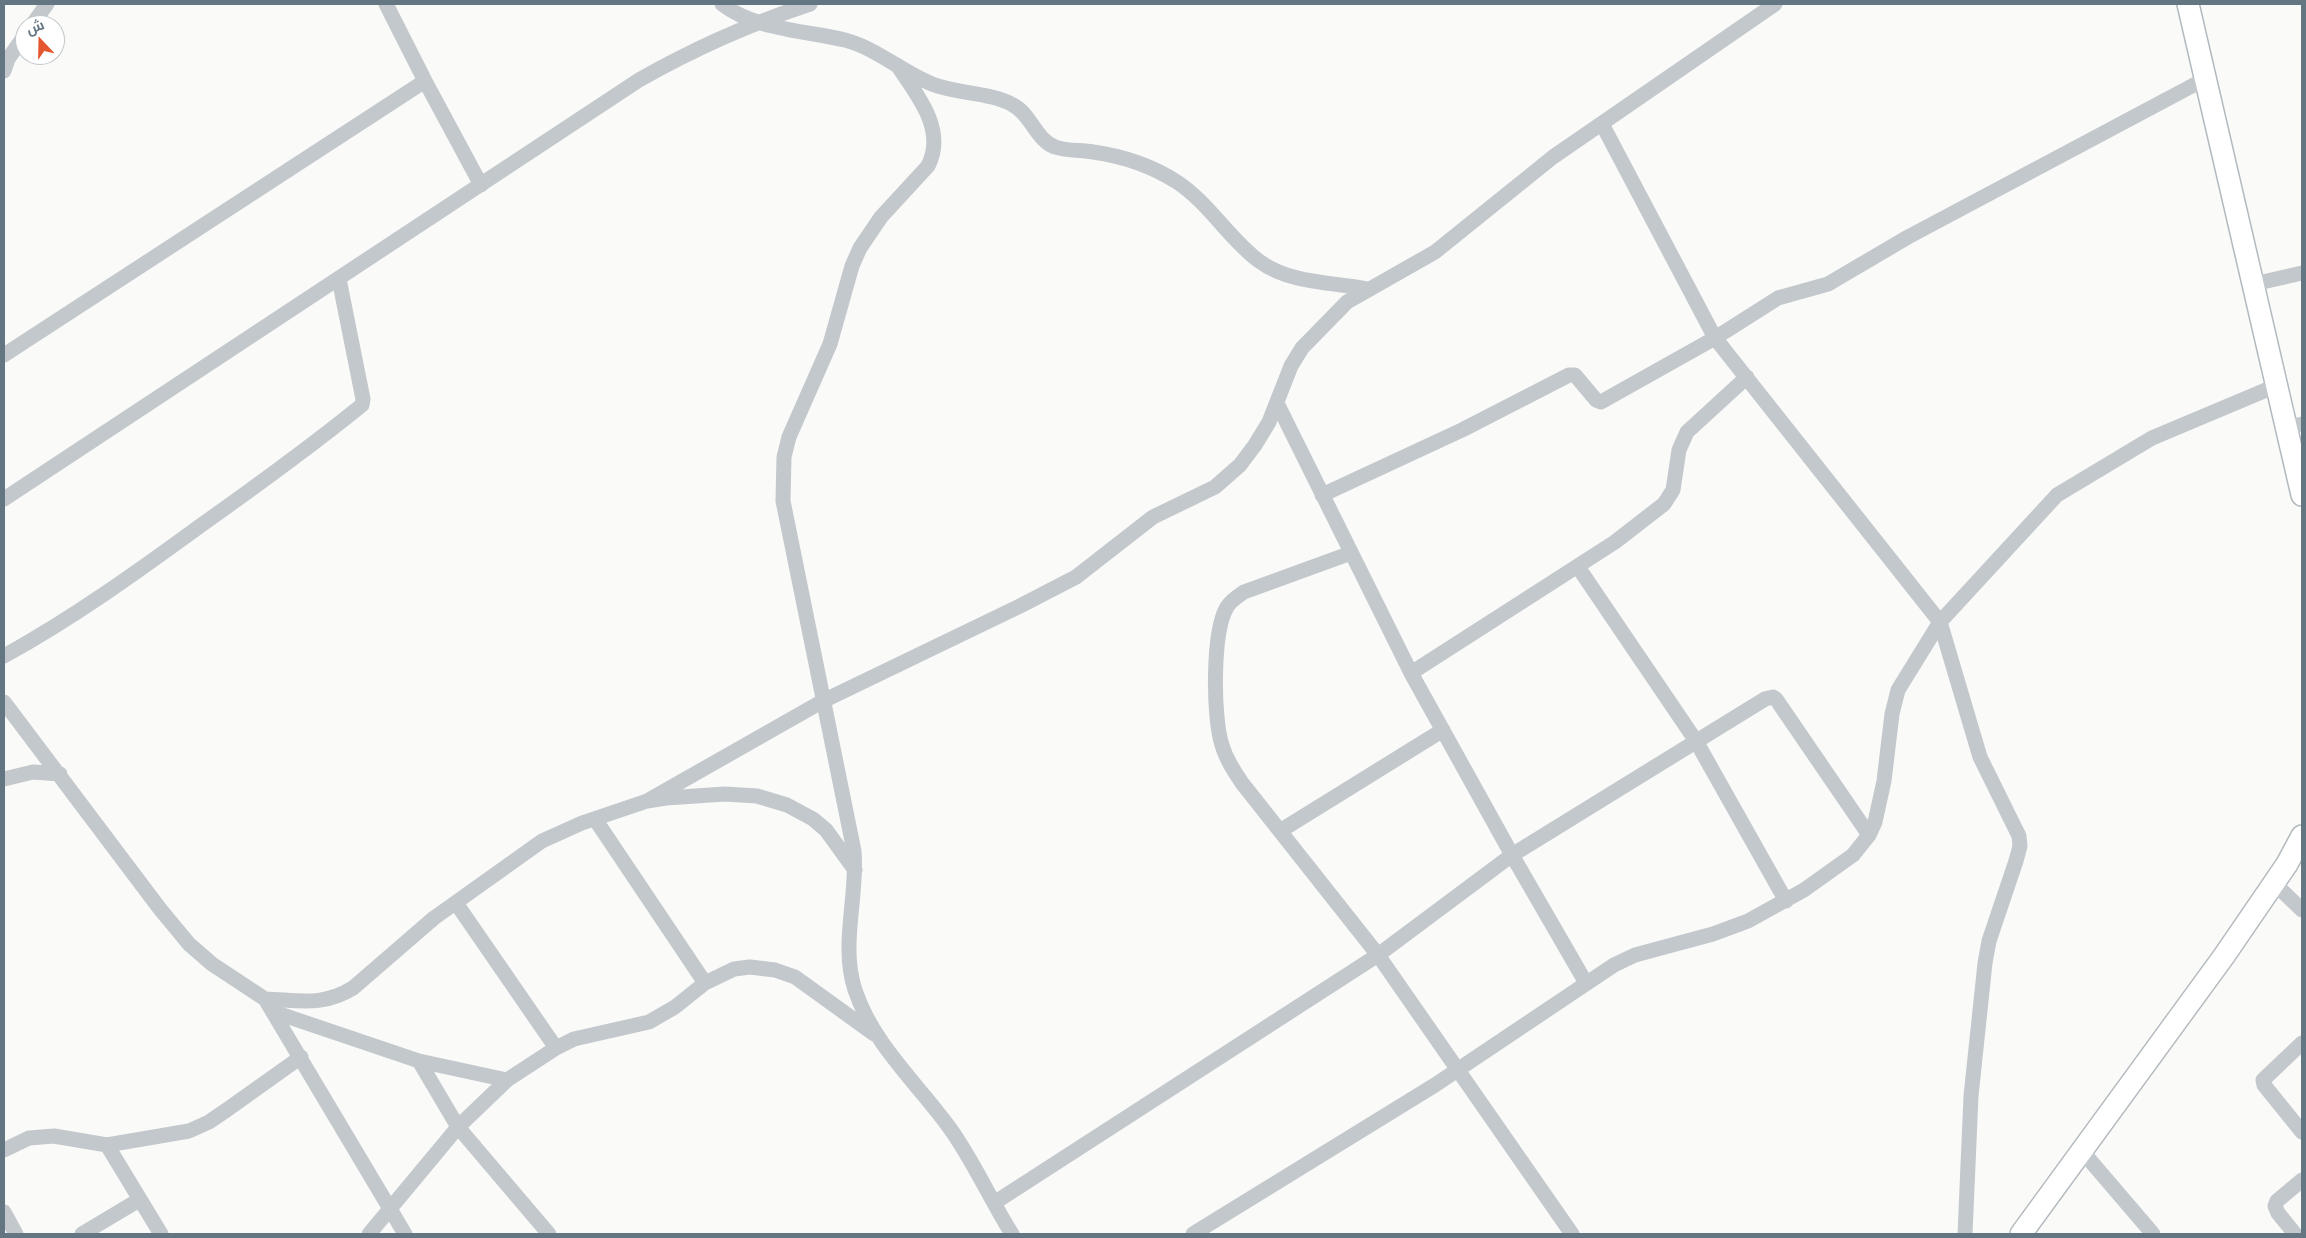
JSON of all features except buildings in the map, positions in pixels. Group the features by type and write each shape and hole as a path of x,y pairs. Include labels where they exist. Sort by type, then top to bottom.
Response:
{"street":[{"path":"39,15 46,4"},
{"path":"386,4 424,82 481,185"},
{"path":"722,4 740,15 758,21 846,40 863,46 946,89 1013,105 1022,112 1040,136 1056,147 1127,159 1151,168 1178,183 1211,212 1258,261 1269,267 1302,279 1368,289"},
{"path":"4,499 639,80 671,61 758,21 810,4"},
{"path":"647,801 823,701 1076,577 1153,517 1214,487 1240,465 1256,445 1269,422 1291,366 1302,348 1348,302 1435,252 1553,157 1775,4"},
{"path":"2188,4 2278,385 2295,425 2302,495"},
{"path":"5,61 15,48"},
{"path":"897,65 922,103 932,126 931,161 881,217 860,248 852,266 830,344 789,437 784,457 783,501 850,834 855,870 848,943 855,990 875,1035 950,1128 1012,1234"},
{"path":"1322,495 1462,430 1569,375 1574,375 1596,400 1601,402 1715,338 1778,298 1828,284 1908,237 2205,79"},
{"path":"4,355 424,82"},
{"path":"1602,124 1715,338 1940,622 1980,757 2020,836 2020,846 2016,861 1989,941 1984,963 1971,1096 1965,1234"},
{"path":"2254,284 2302,273"},
{"path":"4,656 66,620 146,565 311,446 362,405 363,399 339,279"},
{"path":"1411,673 1578,567 1615,542 1664,504 1673,490 1679,450 1687,432 1747,377"},
{"path":"1193,1234 1456,1070 1614,964 1635,956 1714,934 1748,921 1786,901 1853,855 1870,835 1884,781 1892,714 1898,690 1940,622 2057,495 2152,438 2278,385"},
{"path":"1277,403 1411,673 1512,855 1586,982"},
{"path":"1351,553 1244,592 1226,608 1215,666 1222,744 1231,767 1242,783 1378,955 1456,1070 1572,1234"},
{"path":"1578,567 1696,741 1786,901"},
{"path":"994,1203 1378,955 1512,855 1759,702 1773,697 1870,835"},
{"path":"4,702 160,909 189,944 212,964 265,999 391,1207 405,1234"},
{"path":"1280,831 1442,730"},
{"path":"4,779 33,772 60,774"},
{"path":"265,999 322,1001 338,997 352,988 404,942 456,902 542,841 595,819 647,801 725,794 757,796 786,805 820,824 855,870"},
{"path":"595,819 706,983"},
{"path":"2021,1234 2224,956 2274,883 2302,836"},
{"path":"2274,883 2302,910"},
{"path":"456,902 556,1048"},
{"path":"369,1234 458,1127 507,1080 556,1048 574,1039 649,1022 675,1007 706,983 734,968 750,967 775,970 795,978 875,1035"},
{"path":"274,1012 419,1061 507,1080"},
{"path":"2302,1043 2263,1080 2264,1085 2302,1132"},
{"path":"4,1150 29,1138 54,1136 107,1145 189,1131 209,1122 300,1057"},
{"path":"419,1061 458,1127 549,1234"},
{"path":"107,1145 161,1234"},
{"path":"2082,1151 2153,1234"},
{"path":"2295,1234 2278,1213 2275,1206 2277,1201 2302,1180"},
{"path":"82,1234 139,1200"},
{"path":"4,1212 16,1234"},
{"path":"1000,1234 1002,1218"}]}
